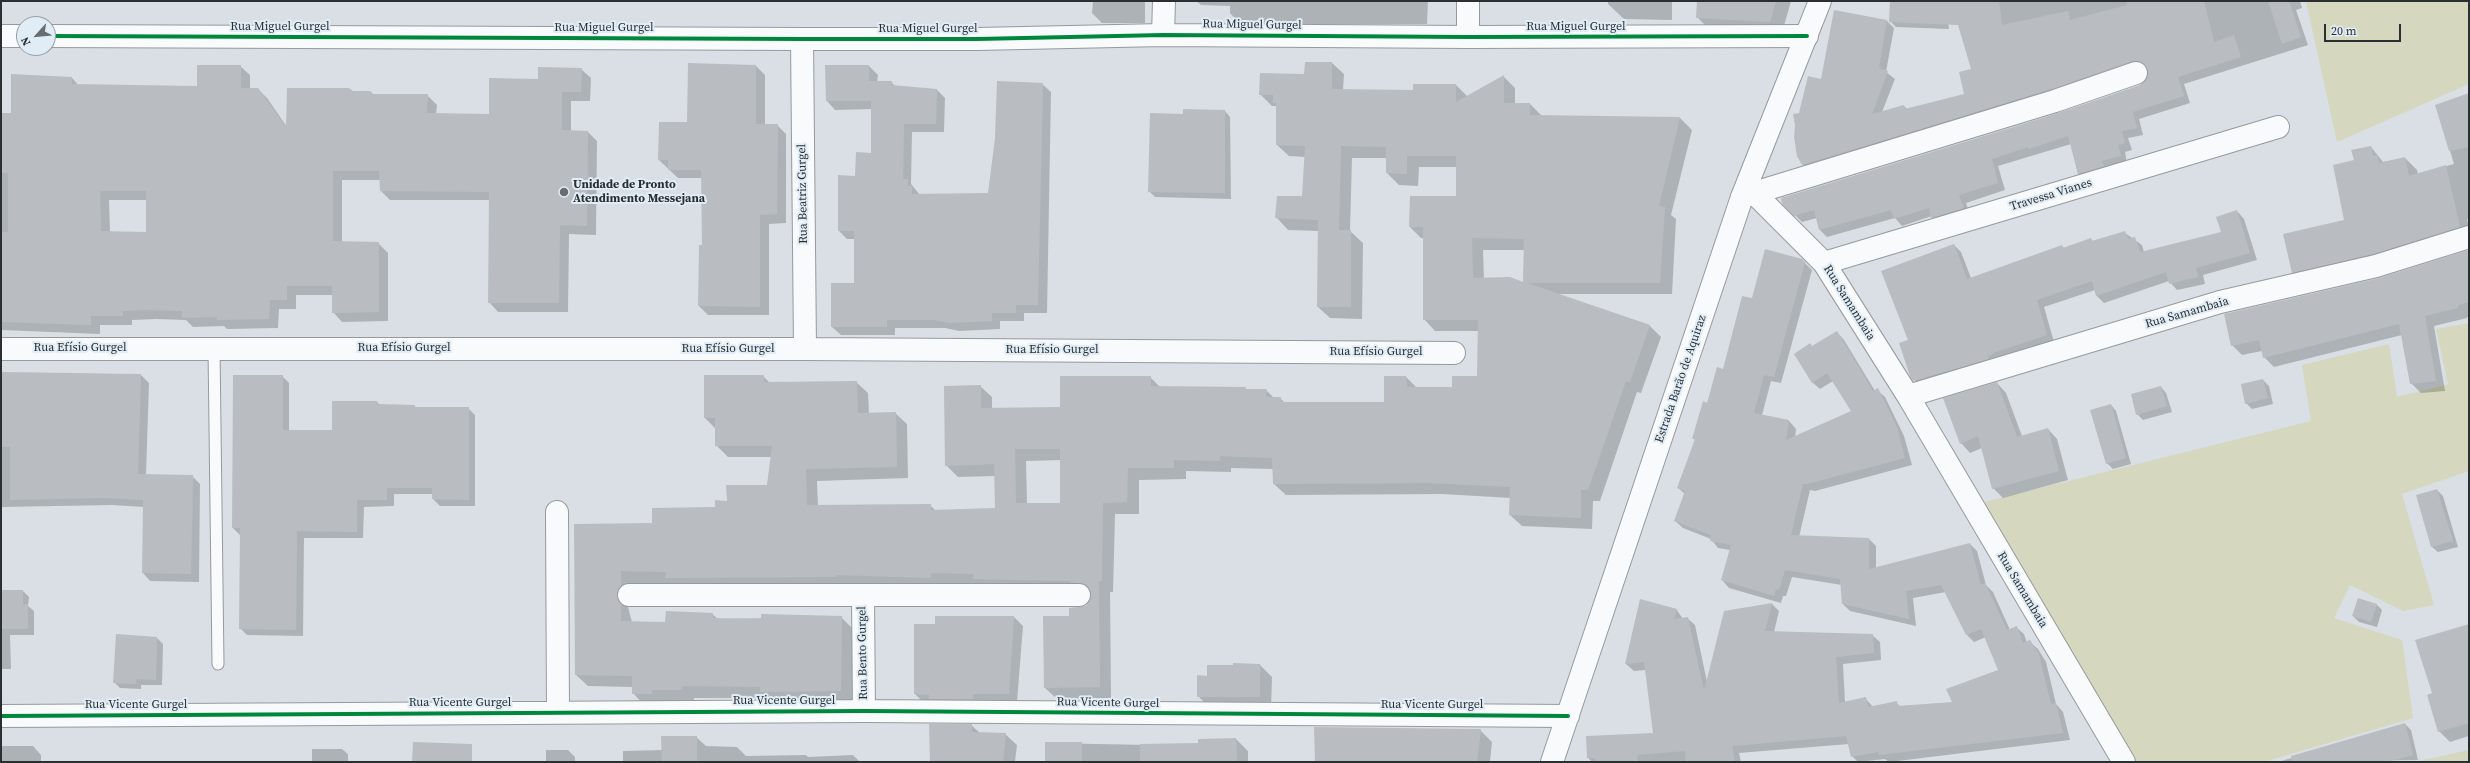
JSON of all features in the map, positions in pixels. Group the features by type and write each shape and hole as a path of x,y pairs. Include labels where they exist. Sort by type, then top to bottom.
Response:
{"street":[{"path":"1163,35 1164,1"},
{"path":"1468,1 1468,37"},
{"name":"Estrada Barão de Aquiraz","path":"1552,762 1748,195 1820,1"},
{"name":"Rua Miguel Gurgel","path":"56,36 977,39 1163,35 1468,37 1807,36"},
{"path":"1,36 16,36"},
{"name":"Rua Beatriz Gurgel","path":"802,39 805,349"},
{"path":"1748,195 2070,96 2136,73"},
{"name":"Travessa Vianes","path":"1824,263 2278,127"},
{"name":"Rua Samambaia","path":"1748,195 1824,263 1908,396 2124,762"},
{"name":"Rua Samambaia","path":"1908,396 2220,302 2376,266 2469,237"},
{"name":"Rua Efísio Gurgel","path":"1,348 805,349 1454,353"},
{"path":"557,512 558,712"},
{"path":"629,595 1079,595"},
{"name":"Rua Bento Gurgel","path":"863,596 864,710"},
{"name":"Rua Vicente Gurgel","path":"1,716 864,710 1568,716"}],"lane":[{"path":"214,348 218,664"}],"green space":[{"path":"2306,1 2469,1 2469,84 2337,142"},
{"path":"2469,323 2469,471 2402,494 2434,605 2403,611 2350,585 2334,618 2402,640 2413,718 2264,762 2136,762 1984,502 2311,421 2302,365 2389,344 2397,397 2448,384 2436,329"},
{"path":"2469,750 2469,762 2414,762"}],"building":[{"path":"1697,1 1776,1 1770,22 1696,18"},
{"path":"1890,1 1999,1 2002,25 2068,11 2070,20 2127,5 2126,1 2204,1 2214,42 2234,35 2241,57 2178,77 2184,96 2133,112 2137,128 2122,131 2125,143 2118,145 2121,156 2102,161 2104,166 2078,174 2068,136 1992,159 1998,183 1959,195 1964,208 1931,218 1929,208 1894,219 1891,210 1819,230 1814,210 1794,216 1782,204 1781,198 2059,113 2140,85 2148,76 2144,64 2139,61 2132,61 2051,89 1802,165 1797,156 1793,114 1799,113 1808,76 1821,79 1834,10 1887,20 1879,68 1888,71 1872,114 1904,105 1905,109 1964,94 1959,72 1971,69 1958,25 1889,22"},
{"path":"2268,1 2289,1 2301,37 2282,44"},
{"path":"1305,62 1332,62 1332,89 1413,90 1413,84 1456,84 1456,102 1504,75 1504,103 1530,103 1530,115 1680,117 1659,206 1665,207 1660,283 1527,283 1650,325 1630,382 1626,381 1588,490 1581,490 1581,518 1509,515 1510,487 1430,483 1273,484 1272,458 1220,456 1220,461 1174,460 1174,468 1128,468 1127,502 1103,503 1102,581 1099,581 1100,687 1044,688 1043,616 1069,616 1069,608 1086,606 1091,595 1086,584 1070,581 973,579 973,574 931,573 931,578 836,575 836,577 665,578 666,572 621,571 621,586 617,595 621,604 621,621 665,622 666,611 713,613 713,618 761,619 761,614 842,616 841,691 760,692 760,687 682,686 682,690 652,690 652,694 632,694 632,676 575,675 574,524 652,523 652,508 715,507 715,500 727,501 726,485 767,485 772,446 715,446 715,418 704,418 704,375 764,375 764,382 857,381 858,413 896,412 897,467 806,469 807,505 931,504 931,510 995,508 994,464 945,466 944,386 981,385 981,408 1060,407 1060,376 1151,376 1151,386 1246,387 1246,389 1267,389 1266,397 1281,397 1281,402 1384,402 1384,376 1406,376 1407,387 1452,387 1452,376 1477,376 1478,320 1423,320 1423,227 1409,227 1410,196 1456,196 1456,156 1407,156 1407,174 1386,173 1386,147 1341,146 1339,230 1351,230 1351,307 1317,307 1318,220 1275,218 1277,196 1302,196 1305,146 1276,145 1276,103 1273,103 1273,95 1259,95 1260,73 1304,74","holes":["1472,238 1524,239 1523,282 1510,277 1473,278","1015,449 1060,449 1060,503 1016,503"]},
{"path":"688,63 756,65 756,124 778,124 777,214 760,215 760,307 698,306 699,245 702,245 701,170 668,170 668,160 658,160 659,122 687,122"},
{"path":"197,65 241,65 241,88 258,88 286,127 287,88 349,88 353,91 371,91 371,94 428,94 427,113 489,114 489,78 538,79 538,67 582,68 581,92 562,92 562,130 588,131 587,226 560,225 559,303 488,303 489,192 380,191 379,171 333,171 333,241 379,242 379,312 332,313 332,286 287,286 287,300 270,300 269,319 217,320 217,317 182,318 182,311 146,310 123,311 123,316 91,316 91,325 1,322 1,232 8,232 8,173 1,173 1,113 11,113 11,74 72,77 72,84 197,86","holes":["100,191 146,191 146,232 101,231"]},
{"path":"825,65 869,65 869,81 892,81 891,85 937,89 936,124 904,124 903,179 908,179 908,186 912,186 912,194 988,193 995,138 997,81 1043,83 1038,305 1016,305 1016,313 992,313 992,321 950,323 935,320 887,320 887,327 831,327 831,283 854,283 854,231 838,231 838,175 855,176 856,152 871,153 871,101 826,101"},
{"path":"2469,93 2469,147 2449,151 2435,105"},
{"path":"1183,109 1225,110 1225,193 1148,192 1150,113 1183,114"},
{"path":"2371,146 2373,156 2377,155 2379,163 2405,157 2409,176 2446,165 2460,227 2373,254 2292,273 2283,234 2344,220 2333,165 2354,160 2351,150"},
{"path":"2237,210 2250,253 2196,268 2198,277 2169,284 2166,272 2096,296 2092,281 2037,300 2047,335 1993,353 1988,356 1989,359 1913,381 1910,376 1899,343 1908,340 1881,271 1954,244 1967,279 2062,245 2063,248 2091,238 2092,241 2125,231 2128,239 2135,237 2140,252 2221,232 2216,217"},
{"path":"1765,249 1802,259 1805,262 1774,377 1764,375 1754,413 1789,420 1786,440 1851,411 1827,373 1812,383 1794,354 1810,343 1812,346 1837,331 1873,391 1878,388 1897,427 1905,458 1803,484 1791,535 1869,538 1869,569 1970,543 1981,585 1985,583 2007,630 2017,626 2023,643 2030,640 2039,654 2051,704 2056,703 2063,733 1879,755 1878,752 1851,757 1846,736 1732,746 1735,762 1686,762 1685,751 1637,755 1638,762 1595,762 1595,758 1587,758 1586,736 1653,733 1644,662 1625,664 1640,599 1677,609 1674,619 1688,617 1704,691 1724,611 1772,603 1765,631 1873,634 1874,653 1836,657 1839,703 1866,697 1868,707 1897,701 1898,706 1952,702 1946,689 1998,670 1981,629 1966,635 1941,585 1906,591 1909,619 1842,604 1840,579 1785,570 1779,590 1776,589 1774,596 1721,580 1731,545 1710,541 1711,535 1674,521 1685,491 1677,488 1695,439 1692,439 1703,401 1707,403 1717,367 1723,369 1742,296 1752,298"},
{"path":"2469,251 2469,302 2458,305 2458,308 2425,316 2436,381 2410,384 2399,324 2263,358 2259,340 2231,346 2224,314 2379,278"},
{"path":"1,372 141,374 138,474 193,475 191,574 142,573 143,500 103,498 10,500 10,447 1,447"},
{"path":"233,375 283,375 283,430 332,430 332,401 377,401 377,404 415,405 415,407 469,407 469,500 432,499 432,488 387,488 387,500 357,500 357,532 297,531 296,630 239,629 240,528 232,528"},
{"path":"2263,379 2268,398 2245,404 2241,384"},
{"path":"1997,382 2017,437 2048,428 2059,471 1992,489 1978,436 1960,444 1943,398"},
{"path":"2161,386 2167,406 2136,415 2131,394"},
{"path":"2111,404 2126,458 2106,464 2090,410"},
{"path":"2437,489 2453,541 2431,547 2416,495"},
{"path":"1,590 23,590 23,604 28,604 28,629 1,629"},
{"path":"2358,598 2377,604 2371,622 2352,616"},
{"path":"935,616 1014,616 1009,694 973,694 973,699 929,699 929,695 914,694 914,624 935,624"},
{"path":"2469,624 2469,723 2438,732 2427,695 2432,693 2415,640"},
{"path":"116,634 157,637 156,680 136,679 136,684 113,683"},
{"path":"1233,663 1260,664 1260,697 1197,697 1197,675 1207,676 1207,665 1233,665"},
{"path":"2405,723 2413,755 2387,762 2292,762 2291,756"},
{"path":"929,724 972,724 972,732 1006,733 1003,762 930,762"},
{"path":"1314,727 1481,729 1477,762 1315,762"},
{"path":"661,736 697,736 697,762 662,762"},
{"path":"1236,738 1237,762 1140,762 1140,744 1198,743 1198,739"},
{"path":"413,742 472,744 472,762 412,762"},
{"path":"1045,742 1082,742 1082,762 1045,762"}],"cycle path":[{"path":"56,36 977,39 1163,35 1468,37 1807,36"},
{"path":"1,716 864,711 1568,716"}],"place":[{"name":"Unidade de Pronto Atendimento Messejana","path":"564,192"}]}
